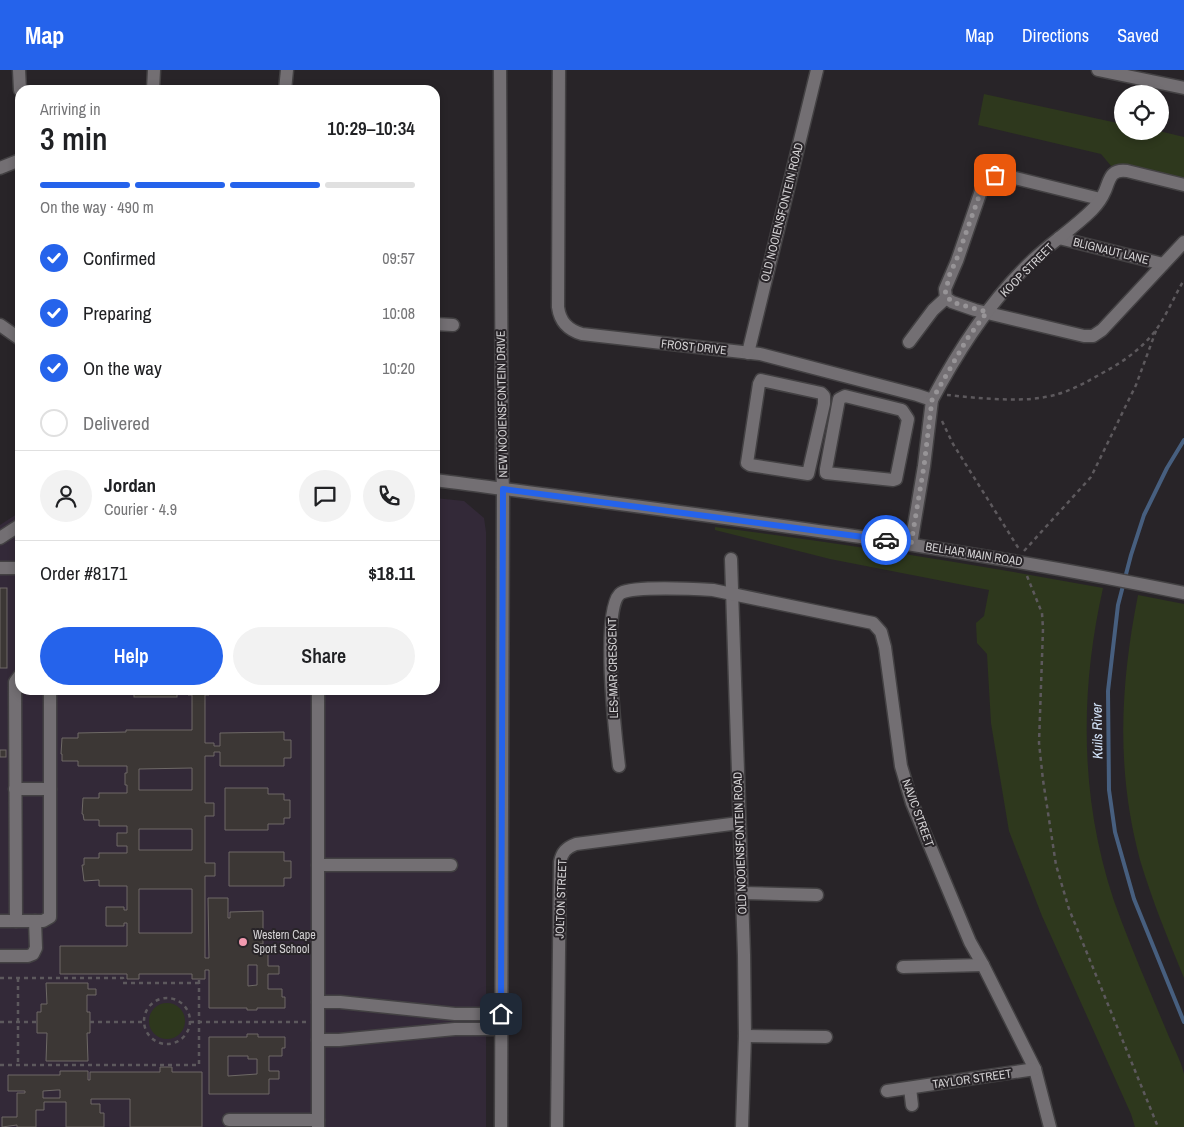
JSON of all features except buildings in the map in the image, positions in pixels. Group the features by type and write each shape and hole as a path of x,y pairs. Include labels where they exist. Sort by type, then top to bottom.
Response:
{"street":[{"path":"19,70 20,85"},
{"path":"153,85 154,70"},
{"path":"286,85 287,70"},
{"name":"NEW NOOIENSFONTEIN DRIVE","path":"500,70 503,489 501,1127"},
{"name":"FROST DRIVE","path":"559,70 558,307 562,321 571,330 582,334 760,354 917,394 933,401"},
{"name":"OLD NOOIENSFONTEIN ROAD","path":"748,353 817,70"},
{"path":"1098,70 1124,73 1184,88"},
{"path":"0,168 15,162"},
{"name":"KOOP STREET","path":"933,401 967,339 1009,284 1035,258 1092,210 1100,199 1110,177 1120,171 1127,171 1184,185"},
{"path":"1100,199 1003,175 991,177 983,185 950,273 945,289 946,298 952,302 987,312 1084,336 1093,336 1102,330 1184,242"},
{"name":"BLIGNAUT LANE","path":"1059,238 1163,264"},
{"path":"909,342 933,310 946,298"},
{"path":"440,324 453,325"},
{"path":"0,325 15,336"},
{"path":"792,386 799,364"},
{"path":"851,398 856,379"},
{"path":"764,380 792,386 822,393 824,396 810,472 807,474 750,465 746,461 760,382 764,380"},
{"path":"842,396 851,398 902,410 906,416 907,426 895,480 828,473 826,471 839,399 842,396"},
{"path":"911,544 933,401"},
{"name":"BELHAR MAIN ROAD","path":"440,481 911,544 1061,569 1182,592"},
{"path":"0,538 15,532"},
{"name":"OLD NOOIENSFONTEIN ROAD","path":"731,559 745,1036 742,1127"},
{"path":"0,568 15,568"},
{"name":"LES-MAR CRESCENT","path":"619,766 611,690 611,618 612,606 616,597 632,590 688,589 731,593"},
{"name":"NAVIC STREET","path":"731,593 863,620 874,623 881,632 886,647 901,766 912,803 970,942 1035,1070 1050,1127"},
{"path":"15,682 16,921"},
{"path":"0,921 46,920 51,914 50,695"},
{"path":"229,1120 280,1124 318,1124 318,695"},
{"path":"15,789 50,789"},
{"name":"JOLTON STREET","path":"557,1127 560,862 562,854 566,848 576,844 739,823"},
{"path":"318,865 451,865"},
{"path":"742,894 817,894"},
{"path":"0,956 28,956 33,954 36,948 35,921"},
{"path":"903,967 983,965"},
{"path":"318,1002 340,1002 455,1014 501,1014"},
{"path":"318,1040 339,1040 455,1029 501,1029"},
{"path":"745,1036 826,1038"},
{"name":"TAYLOR STREET","path":"887,1091 1035,1070"},
{"path":"910,1088 912,1106"}],"path":[{"path":"1157,328 1133,355 1123,362 1056,395 1003,399 945,395 933,401 953,444 1022,553 1092,476 1136,385 1157,328 1184,280"},
{"path":"1026,572 1042,613 1039,743 1042,780 1056,865 1069,910 1158,1127"},
{"path":"0,978 123,978 123,983 199,981 199,1065 0,1065"},
{"path":"18,978 18,1065"},
{"path":"164,998 177,1000 182,1004 187,1009 190,1022 182,1039 170,1044 157,1043 152,1039 147,1034 144,1022 147,1009 157,1000 164,998"},
{"path":"0,1022 38,1022"},
{"path":"90,1022 144,1022"},
{"path":"190,1022 318,1022"}],"shaded area":[{"name":"Western Cape Sport School","path":"440,499 464,501 484,518 486,532 486,1127 0,1127 0,525 15,515 15,695 440,695"}],"green space":[{"path":"984,94 1114,122 1114,140 1169,140 1169,133 1184,137 1184,179 1112,167 1101,154 978,125"},
{"path":"715,527 909,555 1103,588 1095,630 1087,714 1087,756 1097,839 1107,880 1121,920 1183,1069 1184,1127 1135,1127 1131,1114 1042,916 1009,831 991,723 987,654 977,643 976,623 984,616 989,590 830,559 715,530"},
{"path":"1138,595 1184,604 1184,978 1155,905 1140,860 1132,827 1127,793 1124,761 1124,695 1127,662"},
{"path":"167,1003 179,1009 185,1021 179,1033 167,1039 155,1033 149,1021 155,1009"}],"waterway":[{"name":"Kuils River","path":"1184,440 1167,468 1144,515 1131,555 1118,605 1108,691 1109,790 1115,832 1134,899 1184,1022"}],"way so far":[{"path":"886,540 911,544 924,466 932,400 967,339 987,312 952,302 946,298 945,289 983,185 995,175"}],"place":[{"name":"Western Cape Sport School","path":"243,942"}],"route":[{"path":"501,1014 503,489 886,540"}]}
